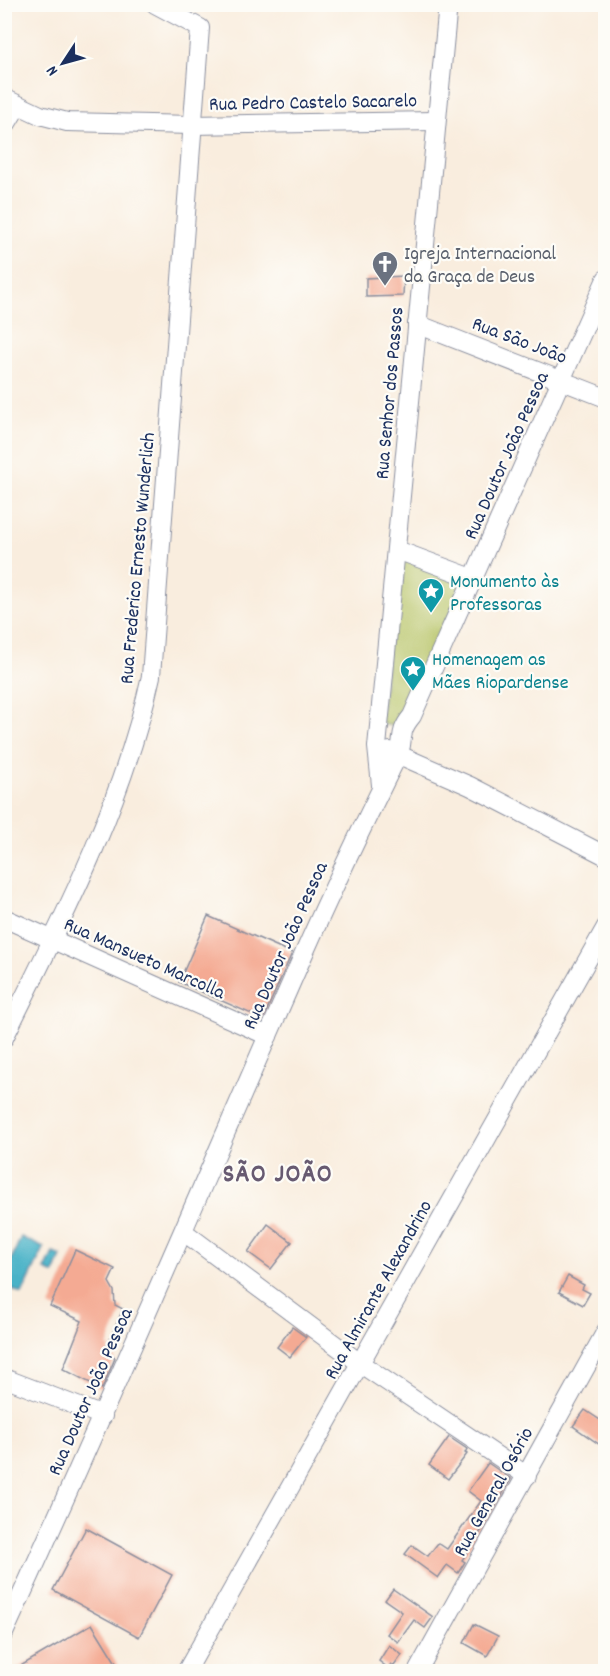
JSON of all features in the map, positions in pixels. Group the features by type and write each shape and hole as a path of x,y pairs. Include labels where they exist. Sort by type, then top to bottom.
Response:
{"street":[{"name":"Rua Frederico Ernesto Wunderlich","path":"4,1038 96,846 140,724 151,676 200,28 155,4"},
{"name":"Rua Senhor dos Passos","path":"381,785 377,747 448,4"},
{"name":"Rua Pedro Castelo Sacarelo","path":"11,102 40,116 67,122 192,117 435,122"},
{"path":"4,128 11,102"},
{"name":"Rua Doutor João Pessoa","path":"4,1633 103,1416 268,1036 381,785 399,754 402,728 412,716 475,579 606,279"},
{"name":"Rua São João","path":"417,324 606,399"},
{"path":"397,550 475,579"},
{"path":"379,725 402,728"},
{"path":"377,747 399,754 470,786 606,856"},
{"name":"Rua Mansueto Marcolla","path":"4,918 268,1036"},
{"name":"Rua Almirante Alexandrino","path":"186,1671 606,927"},
{"path":"184,1232 361,1364 527,1476"},
{"name":"Rua General Osório","path":"417,1671 606,1331"},
{"path":"4,1378 103,1416"}],"green space":[{"path":"398,551 473,580 402,727 380,724"}],"water":[{"path":"21,1237 44,1248 22,1294 4,1286 5,1274"},
{"path":"53,1253 61,1256 54,1274 45,1270"}],"building":[{"name":"Igreja Internacional da Graça de Deus","path":"404,276 403,296 366,297 366,278"},
{"path":"208,916 292,953 263,1019 179,982"},
{"path":"268,1224 292,1242 271,1269 248,1252"},
{"path":"75,1250 115,1269 109,1282 114,1291 115,1305 123,1309 107,1346 110,1347 108,1354 115,1358 102,1389 63,1369 82,1321 50,1306"},
{"path":"568,1276 584,1285 582,1289 590,1293 583,1305 559,1292"},
{"path":"292,1327 306,1337 290,1357 277,1347"},
{"path":"585,1410 606,1424 606,1449 573,1426"},
{"path":"449,1437 467,1449 465,1453 467,1454 448,1479 429,1465"},
{"path":"488,1463 511,1479 462,1560 465,1562 458,1573 447,1565 438,1578 405,1554 412,1545 428,1556 438,1543 447,1549 481,1501 468,1491"},
{"path":"86,1528 172,1575 139,1637 53,1590"},
{"path":"393,1589 433,1617 425,1628 414,1620 398,1642 387,1634 402,1612 385,1600"},
{"path":"92,1624 121,1671 12,1671"},
{"path":"474,1624 498,1636 487,1656 464,1643"},
{"path":"389,1645 402,1655 394,1666 391,1664 388,1668 379,1661"}],"place":[{"name":"Igreja Internacional da Graça de Deus","path":"385,287"},
{"name":"Monumento às Professoras","path":"431,614"},
{"name":"Homenagem as Mães Riopardense","path":"413,692"}],"district":[{"name":"SÃO JOÃO","path":"278,1172"}]}
